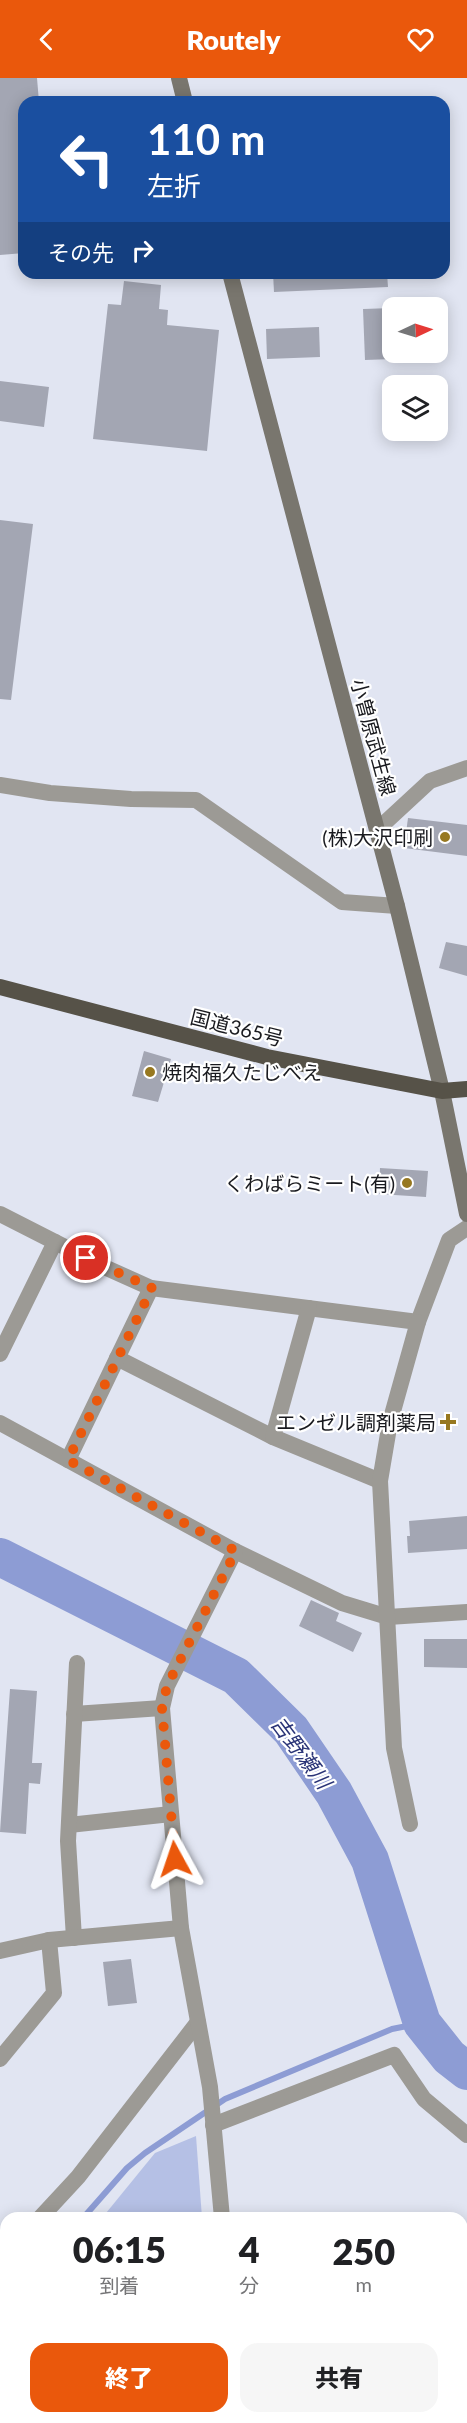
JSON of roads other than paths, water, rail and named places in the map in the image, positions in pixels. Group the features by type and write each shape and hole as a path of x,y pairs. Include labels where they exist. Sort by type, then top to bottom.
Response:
{"highway":[{"name":"国道365号","path":"0,987 267,1057 442,1091 467,1089"}],"main road":[{"path":"179,78 184,96"},
{"name":"小曽原武生線","path":"232,279 397,906 442,1091 467,1214"}],"street":[{"path":"377,830 430,781 467,768"},
{"path":"0,785 50,793 131,799 196,800 342,902 397,906"},
{"path":"0,1214 152,1288 418,1322"},
{"path":"410,1824 394,1748 380,1481 390,1422 418,1322 449,1240 467,1228"},
{"path":"0,1354 55,1242"},
{"path":"68,1460 152,1288"},
{"path":"273,1437 309,1308"},
{"path":"117,1358 273,1437 380,1481"},
{"path":"0,1423 236,1551 342,1603 388,1617 467,1612"},
{"path":"221,2212 210,2087 181,1928 162,1708 167,1686 236,1551"},
{"path":"74,1938 68,1841 77,1663"},
{"path":"74,1714 162,1708"},
{"path":"69,1825 171,1814"},
{"path":"0,1952 49,1940 181,1928"},
{"path":"0,2059 54,1993 49,1940"},
{"path":"46,2212 78,2177 198,2022"},
{"path":"213,2125 394,2055 424,2099 467,2135"}],"waterway":[{"name":"吉野瀬川","path":"0,1557 236,1676 291,1730 334,1793 370,1860 422,2023 449,2057 467,2071"},
{"path":"88,2212 127,2168 145,2153 225,2099 392,2029 422,2023"}],"place":[{"name":"(株)大沢印刷","path":"445,837"},
{"name":"焼肉福久たじべえ","path":"150,1072"},
{"name":"くわばらミート(有)","path":"407,1183"},
{"name":"エンゼル調剤薬局","path":"448,1422"}]}
